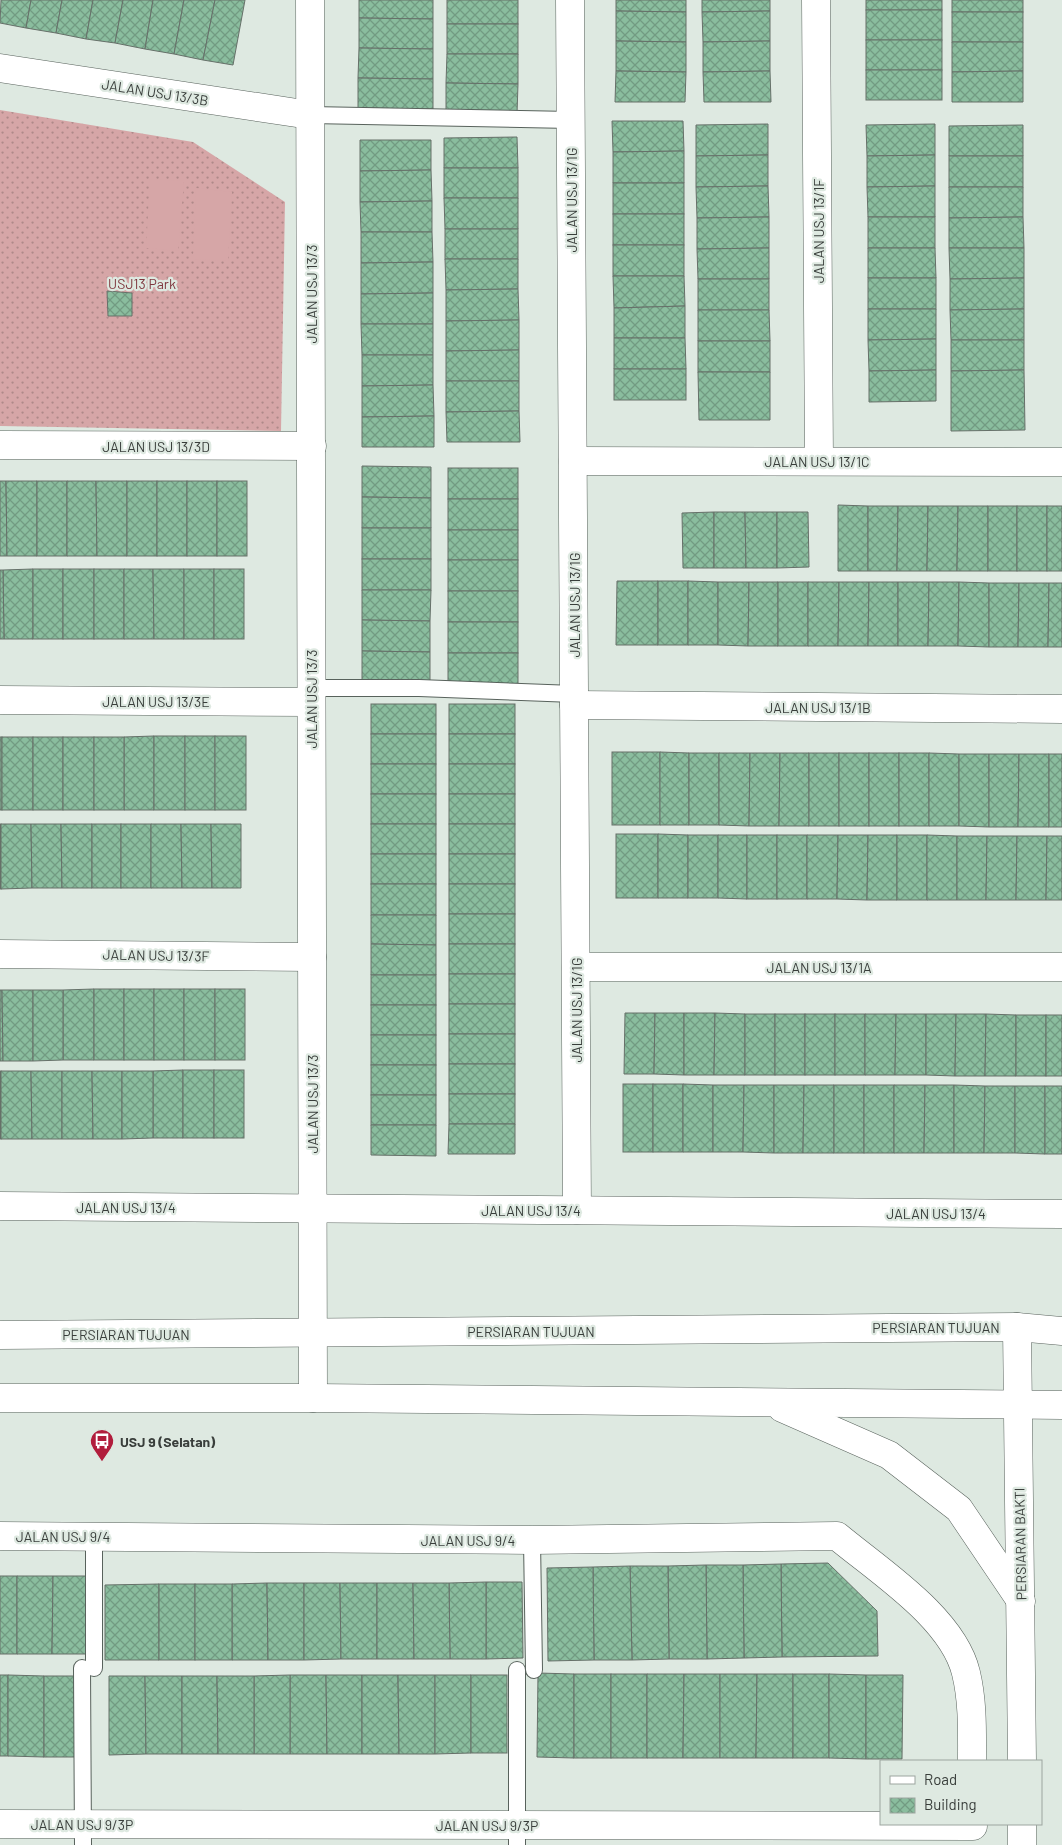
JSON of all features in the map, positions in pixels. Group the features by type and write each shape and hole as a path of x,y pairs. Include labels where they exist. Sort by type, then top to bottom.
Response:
{"street":[{"name":"JALAN USJ 13/3","path":"310,0 312,1398"},
{"name":"JALAN USJ 13/1G","path":"570,0 577,1210"},
{"name":"JALAN USJ 13/1F","path":"816,0 819,462"},
{"name":"JALAN USJ 13/3B","path":"0,68 310,115"},
{"name":"JALAN USJ 13/3D","path":"0,445 312,446"},
{"name":"JALAN USJ 13/1C","path":"573,461 1062,462"},
{"name":"JALAN USJ 13/3E","path":"0,700 311,695"},
{"name":"JALAN USJ 13/1B","path":"574,699 1062,709"},
{"name":"JALAN USJ 13/3F","path":"0,954 312,957"},
{"name":"JALAN USJ 13/1A","path":"576,966 1062,966"},
{"name":"JALAN USJ 13/4","path":"0,1206 1062,1214"},
{"name":"PERSIARAN TUJUAN","path":"0,1335 1017,1327 1062,1331"},
{"name":"PERSIARAN BAKTI","path":"1017,1327 1022,1760"},
{"path":"0,1398 312,1398 773,1404 1062,1405"},
{"path":"773,1404 889,1455 959,1509 1021,1601"},
{"name":"JALAN USJ 9/4","path":"0,1536 532,1540 836,1536 914,1599 940,1626 956,1648 966,1672 971,1702 972,1760"},
{"name":"JALAN USJ 9/3P","path":"0,1824 83,1835 973,1832"},
{"path":"1022,1825 1022,1845"}],"lane":[{"path":"310,115 571,120"},
{"path":"311,695 420,688 574,699"},
{"path":"83,1835 94,1536"},
{"path":"532,1540 534,1670"},
{"path":"517,1670 517,1835"}],"green space":[{"name":"USJ13 Park","path":"0,110 193,142 285,202 281,431 0,426"},
{"path":"150,179 184,181 178,251 146,248"},
{"path":"196,188 232,192 228,261 193,259"}],"building":[{"path":"1,0 31,0 26,28 0,23"},
{"path":"31,0 62,0 56,33 26,28"},
{"path":"62,0 93,0 86,39 56,33"},
{"path":"93,0 123,0 115,43 86,39"},
{"path":"123,0 153,0 145,49 115,43"},
{"path":"153,0 184,0 174,54 145,49"},
{"path":"184,0 215,0 203,60 174,54"},
{"path":"215,0 245,0 233,65 203,60"},
{"path":"359,0 433,0 433,19 359,18"},
{"path":"447,0 518,0 518,24 447,24"},
{"path":"616,0 686,0 686,12 616,11"},
{"path":"702,0 770,0 770,11 702,12"},
{"path":"866,0 942,0 942,10 866,10"},
{"path":"952,0 1023,0 1023,12 952,12"},
{"path":"866,10 942,10 942,40 866,40"},
{"path":"616,11 686,12 686,42 616,41"},
{"path":"770,11 770,41 703,42 702,12"},
{"path":"952,12 1023,12 1023,42 952,42"},
{"path":"359,18 433,19 433,49 359,48"},
{"path":"447,24 518,24 518,54 447,54"},
{"path":"866,40 942,40 942,70 866,70"},
{"path":"616,41 686,42 686,72 616,71"},
{"path":"770,41 770,71 703,72 703,42"},
{"path":"952,42 1023,42 1023,71 952,72"},
{"path":"359,48 433,49 433,79 358,78"},
{"path":"447,54 518,54 518,84 446,83"},
{"path":"866,70 942,70 942,100 866,100"},
{"path":"616,71 686,72 685,102 615,102"},
{"path":"770,71 771,102 704,102 703,72"},
{"path":"1023,71 1023,102 952,102 952,72"},
{"path":"358,78 433,79 433,109 358,108"},
{"path":"446,83 518,84 517,114 446,113"},
{"path":"612,121 683,121 684,151 613,152"},
{"path":"768,124 768,155 696,156 696,125"},
{"path":"935,124 935,155 867,156 866,125"},
{"path":"1023,125 1023,156 949,156 949,126"},
{"path":"517,137 518,168 444,168 444,138"},
{"path":"360,140 431,140 431,170 360,171"},
{"path":"684,151 684,183 613,183 613,152"},
{"path":"768,155 768,186 696,187 696,156"},
{"path":"935,155 935,186 867,187 867,156"},
{"path":"949,156 1023,156 1023,187 949,187"},
{"path":"444,168 518,168 518,198 444,198"},
{"path":"431,170 432,201 360,202 360,171"},
{"path":"613,183 684,183 684,214 613,214"},
{"path":"768,186 769,217 697,218 696,187"},
{"path":"935,186 935,217 868,217 867,187"},
{"path":"949,187 1023,187 1023,217 949,218"},
{"path":"444,198 518,198 518,229 445,229"},
{"path":"432,201 432,232 361,232 360,202"},
{"path":"613,214 684,214 684,245 613,245"},
{"path":"769,217 769,248 697,249 697,218"},
{"path":"868,217 935,217 935,248 868,248"},
{"path":"1023,217 1024,248 949,248 949,218"},
{"path":"445,229 518,229 518,259 445,259"},
{"path":"361,232 432,232 433,262 361,263"},
{"path":"613,245 684,245 684,276 613,276"},
{"path":"769,248 769,279 698,279 697,249"},
{"path":"868,248 935,248 936,278 868,278"},
{"path":"949,248 1024,248 1024,278 950,279"},
{"path":"445,259 518,259 518,289 446,290"},
{"path":"433,262 433,293 361,294 361,263"},
{"path":"613,276 684,276 685,306 614,308"},
{"path":"868,278 936,278 936,309 868,309"},
{"path":"1024,278 1024,309 950,310 950,279"},
{"path":"698,279 769,279 769,310 698,310"},
{"path":"518,289 519,320 446,321 446,290"},
{"path":"107,291 132,293 132,316 108,316"},
{"path":"433,293 433,324 361,324 361,294"},
{"path":"685,306 685,338 614,338 614,308"},
{"path":"868,309 936,309 936,339 868,340"},
{"path":"1024,309 1024,340 951,340 950,310"},
{"path":"698,310 769,310 770,341 698,341"},
{"path":"519,320 519,350 446,351 446,321"},
{"path":"361,324 433,324 433,355 362,355"},
{"path":"614,338 685,338 686,369 614,369"},
{"path":"936,339 936,370 869,371 868,340"},
{"path":"951,340 1024,340 1024,370 951,371"},
{"path":"698,341 770,341 770,372 698,372"},
{"path":"519,350 519,381 446,381 446,351"},
{"path":"362,355 433,355 433,385 362,386"},
{"path":"614,369 686,369 686,400 614,400"},
{"path":"936,370 936,401 869,402 869,371"},
{"path":"1024,370 1025,430 951,431 951,371"},
{"path":"698,372 770,372 770,420 699,420"},
{"path":"446,381 519,381 519,411 446,412"},
{"path":"433,385 434,416 362,417 362,386"},
{"path":"519,411 520,442 447,442 446,412"},
{"path":"434,416 434,447 362,447 362,417"},
{"path":"362,466 431,467 431,498 362,497"},
{"path":"448,468 518,468 518,499 448,499"},
{"path":"0,481 6,481 7,556 0,556"},
{"path":"6,481 37,481 37,556 7,556"},
{"path":"37,481 67,481 67,556 37,556"},
{"path":"67,481 96,481 97,556 67,556"},
{"path":"96,481 127,481 127,556 97,556"},
{"path":"127,481 157,481 157,556 127,556"},
{"path":"157,481 187,481 187,556 157,556"},
{"path":"187,481 217,481 217,556 187,556"},
{"path":"217,481 247,481 247,556 217,556"},
{"path":"362,497 431,498 431,528 362,528"},
{"path":"448,499 518,499 518,530 448,530"},
{"path":"838,505 868,506 868,571 838,571"},
{"path":"868,506 898,506 897,571 868,571"},
{"path":"898,506 928,506 927,571 897,571"},
{"path":"928,506 958,506 957,571 927,571"},
{"path":"958,506 988,506 988,571 957,571"},
{"path":"988,506 1017,506 1017,571 988,571"},
{"path":"1017,506 1047,506 1047,571 1017,571"},
{"path":"1047,506 1062,506 1062,571 1047,571"},
{"path":"714,512 714,568 683,568 682,513"},
{"path":"714,512 745,512 746,568 714,568"},
{"path":"745,512 777,512 777,568 746,568"},
{"path":"777,512 808,512 809,567 777,568"},
{"path":"362,528 431,528 431,559 362,559"},
{"path":"448,530 518,530 518,560 448,560"},
{"path":"362,559 431,559 431,590 362,590"},
{"path":"448,560 518,560 518,591 448,591"},
{"path":"33,569 33,639 4,639 3,570"},
{"path":"33,569 63,569 63,639 33,639"},
{"path":"63,569 94,569 94,639 63,639"},
{"path":"94,569 124,569 124,639 94,639"},
{"path":"124,569 153,569 154,639 124,639"},
{"path":"153,569 184,569 184,639 154,639"},
{"path":"184,569 214,569 214,639 184,639"},
{"path":"214,569 244,569 244,639 214,639"},
{"path":"0,570 3,570 4,639 0,639"},
{"path":"617,581 658,581 658,645 616,645"},
{"path":"658,581 688,581 688,645 658,645"},
{"path":"688,581 718,582 718,645 688,645"},
{"path":"718,582 749,582 748,646 718,645"},
{"path":"749,582 778,582 778,646 748,646"},
{"path":"778,582 808,582 808,646 778,646"},
{"path":"808,582 839,582 838,646 808,646"},
{"path":"839,582 869,582 868,646 838,646"},
{"path":"869,582 898,582 898,646 868,646"},
{"path":"898,582 929,582 928,646 898,646"},
{"path":"929,582 959,582 958,646 928,646"},
{"path":"959,582 989,583 989,647 958,646"},
{"path":"989,583 1019,583 1018,647 989,647"},
{"path":"1019,583 1049,583 1048,647 1018,647"},
{"path":"1049,583 1062,583 1062,647 1048,647"},
{"path":"362,590 431,590 430,621 362,620"},
{"path":"448,591 518,591 518,622 448,622"},
{"path":"362,620 430,621 430,652 362,651"},
{"path":"448,622 518,622 518,653 448,653"},
{"path":"362,651 430,652 430,682 362,682"},
{"path":"448,653 518,653 518,684 448,684"},
{"path":"371,704 436,704 436,734 371,734"},
{"path":"449,704 515,704 515,734 449,734"},
{"path":"371,734 436,734 436,764 371,764"},
{"path":"449,734 515,734 515,764 449,764"},
{"path":"154,736 154,810 124,810 124,737"},
{"path":"154,736 185,736 185,810 154,810"},
{"path":"185,736 215,736 215,810 185,810"},
{"path":"215,736 246,736 246,810 215,810"},
{"path":"0,737 2,737 2,810 0,810"},
{"path":"2,737 33,737 33,810 2,810"},
{"path":"33,737 63,737 63,810 33,810"},
{"path":"63,737 94,737 94,810 63,810"},
{"path":"94,737 124,737 124,810 94,810"},
{"path":"612,752 660,752 660,825 612,825"},
{"path":"660,752 689,753 689,825 660,825"},
{"path":"689,753 719,753 719,825 689,825"},
{"path":"719,753 750,753 749,826 719,825"},
{"path":"750,753 780,753 779,826 749,826"},
{"path":"780,753 809,753 809,826 779,826"},
{"path":"809,753 839,753 839,826 809,826"},
{"path":"839,753 869,753 869,826 839,826"},
{"path":"869,753 899,753 899,826 869,826"},
{"path":"899,753 929,753 929,826 899,826"},
{"path":"929,753 959,754 959,826 929,826"},
{"path":"959,754 989,754 989,827 959,826"},
{"path":"989,754 1019,754 1018,827 989,827"},
{"path":"1019,754 1049,754 1049,827 1018,827"},
{"path":"1049,754 1062,754 1062,827 1049,827"},
{"path":"371,764 436,764 436,794 371,794"},
{"path":"449,764 515,764 515,794 449,794"},
{"path":"371,794 436,794 436,824 371,824"},
{"path":"449,794 515,794 515,824 449,824"},
{"path":"1,824 1,889 0,889"},
{"path":"1,824 31,824 32,888 1,889"},
{"path":"31,824 61,824 62,888 32,888"},
{"path":"61,824 92,824 92,888 62,888"},
{"path":"92,824 121,824 121,888 92,888"},
{"path":"121,824 151,824 151,888 121,888"},
{"path":"151,824 181,824 182,888 151,888"},
{"path":"181,824 211,824 212,888 182,888"},
{"path":"211,824 241,824 241,888 212,888"},
{"path":"371,824 436,824 436,854 371,854"},
{"path":"449,824 515,824 515,854 449,854"},
{"path":"616,834 658,834 658,898 616,898"},
{"path":"658,834 688,835 688,898 658,898"},
{"path":"688,835 718,835 718,898 688,898"},
{"path":"718,835 747,835 747,899 718,898"},
{"path":"747,835 777,835 777,899 747,899"},
{"path":"777,835 807,835 807,899 777,899"},
{"path":"807,835 838,835 837,899 807,899"},
{"path":"838,835 868,835 867,900 837,899"},
{"path":"868,835 897,835 897,900 867,900"},
{"path":"897,835 927,835 927,900 897,900"},
{"path":"927,835 957,836 957,900 927,900"},
{"path":"957,836 987,836 986,900 957,900"},
{"path":"987,836 1017,836 1016,900 986,900"},
{"path":"1017,836 1047,836 1046,900 1016,900"},
{"path":"1047,836 1062,836 1062,900 1046,900"},
{"path":"371,854 436,854 436,884 371,884"},
{"path":"449,854 515,854 515,884 449,884"},
{"path":"371,884 436,884 436,915 371,915"},
{"path":"449,884 515,884 515,914 449,914"},
{"path":"449,914 515,914 515,944 449,944"},
{"path":"371,915 436,915 436,945 371,944"},
{"path":"371,944 436,945 436,975 371,975"},
{"path":"449,944 515,944 515,974 449,974"},
{"path":"449,974 515,974 515,1004 449,1004"},
{"path":"371,975 436,975 436,1005 371,1005"},
{"path":"94,989 94,1060 63,1060 63,990"},
{"path":"94,989 124,989 124,1060 94,1060"},
{"path":"124,989 154,989 154,1060 124,1060"},
{"path":"154,989 184,989 184,1060 154,1060"},
{"path":"184,989 215,989 215,1060 184,1060"},
{"path":"215,989 245,989 245,1060 215,1060"},
{"path":"0,990 2,990 3,1061 0,1061"},
{"path":"2,990 33,990 33,1061 3,1061"},
{"path":"33,990 63,990 63,1060 33,1061"},
{"path":"449,1004 515,1004 515,1034 449,1034"},
{"path":"371,1005 436,1005 436,1035 371,1035"},
{"path":"625,1013 655,1013 654,1074 624,1074"},
{"path":"655,1013 684,1013 684,1075 654,1074"},
{"path":"684,1013 715,1013 714,1075 684,1075"},
{"path":"715,1013 745,1014 745,1075 714,1075"},
{"path":"745,1014 775,1014 775,1075 745,1075"},
{"path":"775,1014 805,1014 805,1075 775,1075"},
{"path":"805,1014 835,1014 835,1075 805,1075"},
{"path":"835,1014 865,1014 865,1075 835,1075"},
{"path":"865,1014 896,1014 895,1075 865,1075"},
{"path":"896,1014 926,1014 926,1075 895,1075"},
{"path":"926,1014 956,1014 955,1076 926,1075"},
{"path":"956,1014 986,1014 985,1076 955,1076"},
{"path":"986,1014 1016,1015 1016,1076 985,1076"},
{"path":"1016,1015 1046,1015 1046,1076 1016,1076"},
{"path":"1046,1015 1062,1015 1062,1076 1046,1076"},
{"path":"449,1034 515,1034 515,1064 449,1064"},
{"path":"371,1035 436,1035 436,1065 371,1065"},
{"path":"449,1064 515,1064 515,1094 449,1094"},
{"path":"371,1065 436,1065 436,1095 371,1095"},
{"path":"183,1070 183,1138 153,1138 153,1071"},
{"path":"183,1070 214,1070 214,1138 183,1138"},
{"path":"214,1070 244,1070 244,1138 214,1138"},
{"path":"1,1071 1,1139 0,1139"},
{"path":"1,1071 31,1071 32,1139 1,1139"},
{"path":"31,1071 62,1071 62,1139 32,1139"},
{"path":"62,1071 92,1071 93,1139 62,1139"},
{"path":"92,1071 122,1071 122,1139 93,1139"},
{"path":"122,1071 153,1071 153,1138 122,1139"},
{"path":"623,1084 653,1084 653,1152 623,1152"},
{"path":"653,1084 683,1084 683,1152 653,1152"},
{"path":"683,1084 713,1085 713,1152 683,1152"},
{"path":"713,1085 744,1085 743,1152 713,1152"},
{"path":"744,1085 774,1085 774,1153 743,1152"},
{"path":"774,1085 804,1085 803,1153 774,1153"},
{"path":"804,1085 834,1085 834,1153 803,1153"},
{"path":"834,1085 864,1085 864,1153 834,1153"},
{"path":"864,1085 894,1085 894,1153 864,1153"},
{"path":"894,1085 925,1085 924,1153 894,1153"},
{"path":"925,1085 954,1085 954,1153 924,1153"},
{"path":"954,1085 985,1086 984,1153 954,1153"},
{"path":"985,1086 1015,1086 1015,1153 984,1153"},
{"path":"1015,1086 1045,1086 1045,1154 1015,1153"},
{"path":"1045,1086 1062,1086 1062,1154 1045,1154"},
{"path":"449,1094 515,1094 515,1124 449,1124"},
{"path":"371,1095 436,1095 436,1125 371,1125"},
{"path":"449,1124 515,1124 515,1154 448,1154"},
{"path":"371,1125 436,1125 436,1156 371,1155"},
{"path":"828,1563 877,1611 878,1656 782,1657 781,1564"},
{"path":"781,1564 782,1657 744,1658 743,1565"},
{"path":"706,1565 743,1565 744,1658 707,1659"},
{"path":"706,1565 707,1659 669,1659 668,1566"},
{"path":"630,1566 668,1566 669,1659 632,1660"},
{"path":"630,1566 632,1660 594,1660 593,1567"},
{"path":"593,1567 594,1660 548,1661 547,1568"},
{"path":"0,1576 17,1576 17,1654 0,1654"},
{"path":"17,1576 53,1576 52,1654 17,1654"},
{"path":"53,1576 89,1576 88,1654 52,1654"},
{"path":"486,1582 522,1582 523,1658 486,1659"},
{"path":"486,1582 486,1659 450,1659 449,1583"},
{"path":"267,1583 268,1660 232,1660 232,1584"},
{"path":"267,1583 304,1583 304,1660 268,1660"},
{"path":"304,1583 340,1583 341,1659 304,1660"},
{"path":"340,1583 377,1583 377,1659 341,1659"},
{"path":"377,1583 413,1583 414,1659 377,1659"},
{"path":"413,1583 449,1583 450,1659 414,1659"},
{"path":"159,1584 159,1660 105,1660 105,1585"},
{"path":"159,1584 195,1584 195,1660 159,1660"},
{"path":"195,1584 232,1584 232,1660 195,1660"},
{"path":"538,1673 574,1674 574,1758 537,1757"},
{"path":"574,1674 611,1674 611,1758 574,1758"},
{"path":"611,1674 647,1674 647,1758 611,1758"},
{"path":"647,1674 684,1674 683,1758 647,1758"},
{"path":"684,1674 720,1674 720,1758 683,1758"},
{"path":"720,1674 757,1674 756,1758 720,1758"},
{"path":"757,1674 793,1674 793,1758 756,1758"},
{"path":"793,1674 829,1674 829,1758 793,1758"},
{"path":"829,1674 866,1675 866,1759 829,1758"},
{"path":"0,1675 8,1675 8,1756 0,1756"},
{"path":"8,1675 44,1676 44,1757 8,1756"},
{"path":"290,1675 326,1675 327,1754 290,1754"},
{"path":"290,1675 290,1754 254,1754 254,1676"},
{"path":"326,1675 362,1675 362,1754 327,1754"},
{"path":"362,1675 398,1675 399,1754 362,1754"},
{"path":"398,1675 435,1675 435,1754 399,1754"},
{"path":"435,1675 471,1675 471,1753 435,1754"},
{"path":"471,1675 507,1675 507,1753 471,1753"},
{"path":"866,1675 903,1675 902,1759 866,1759"},
{"path":"44,1676 80,1676 80,1757 44,1757"},
{"path":"109,1676 145,1676 146,1754 109,1755"},
{"path":"145,1676 182,1676 182,1754 146,1754"},
{"path":"182,1676 217,1676 218,1754 182,1754"},
{"path":"217,1676 254,1676 254,1754 218,1754"}],"place":[{"name":"USJ 9 (Selatan)","path":"102,1462"}]}
